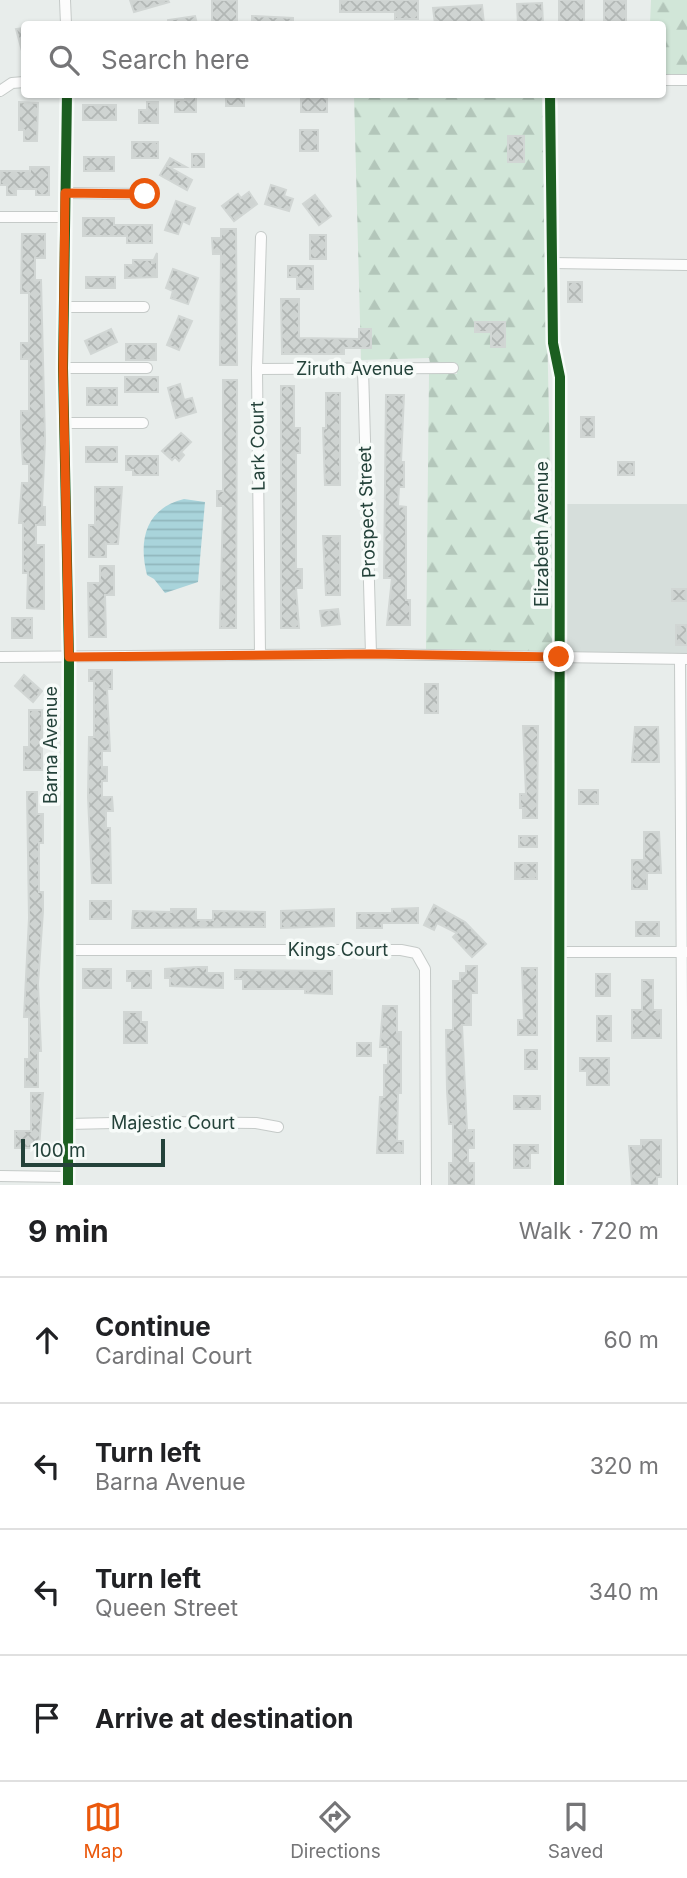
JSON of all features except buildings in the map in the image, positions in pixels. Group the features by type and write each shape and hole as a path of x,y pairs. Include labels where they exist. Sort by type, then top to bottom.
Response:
{"street":[{"path":"65,0 66,21"},
{"path":"666,80 687,80"},
{"path":"0,90 12,83 21,82"},
{"name":"Barna Avenue","path":"67,98 63,368 69,657 68,1181"},
{"name":"Elizabeth Avenue","path":"550,98 553,343 560,377 559,1185"},
{"path":"65,193 145,194"},
{"path":"0,217 65,217"},
{"name":"Lark Court","path":"260,654 257,369 261,237"},
{"path":"552,263 687,265"},
{"path":"64,307 144,307"},
{"path":"63,368 147,368"},
{"name":"Ziruth Avenue","path":"257,369 453,368"},
{"name":"Prospect Street","path":"363,369 371,654"},
{"path":"65,423 143,423"},
{"path":"0,657 371,654 683,659 683,1185"},
{"name":"Kings Court","path":"67,950 401,950 416,953 425,970 426,1185"},
{"path":"560,952 684,953"},
{"name":"Majestic Court","path":"68,1124 256,1123 278,1127"},
{"path":"0,1175 68,1181"}],"shaded area":[{"path":"564,504 687,504 687,654 564,652"}],"green space":[{"path":"651,0 687,0 687,75 666,75 666,21 650,21"},
{"path":"354,98 542,98 554,647 541,651 426,649 429,374 457,374 457,363 430,363 429,358 361,360"}],"water":[{"path":"184,499 205,502 198,582 165,593 154,579 147,575 144,562 145,538 153,518 161,510"}],"cycle path":[{"path":"67,98 63,368 69,657 68,1185"},
{"path":"550,98 553,343 560,377 559,1185"}],"route":[{"path":"145,194 65,193 63,368 68,496 69,657 371,654 559,657"}]}
